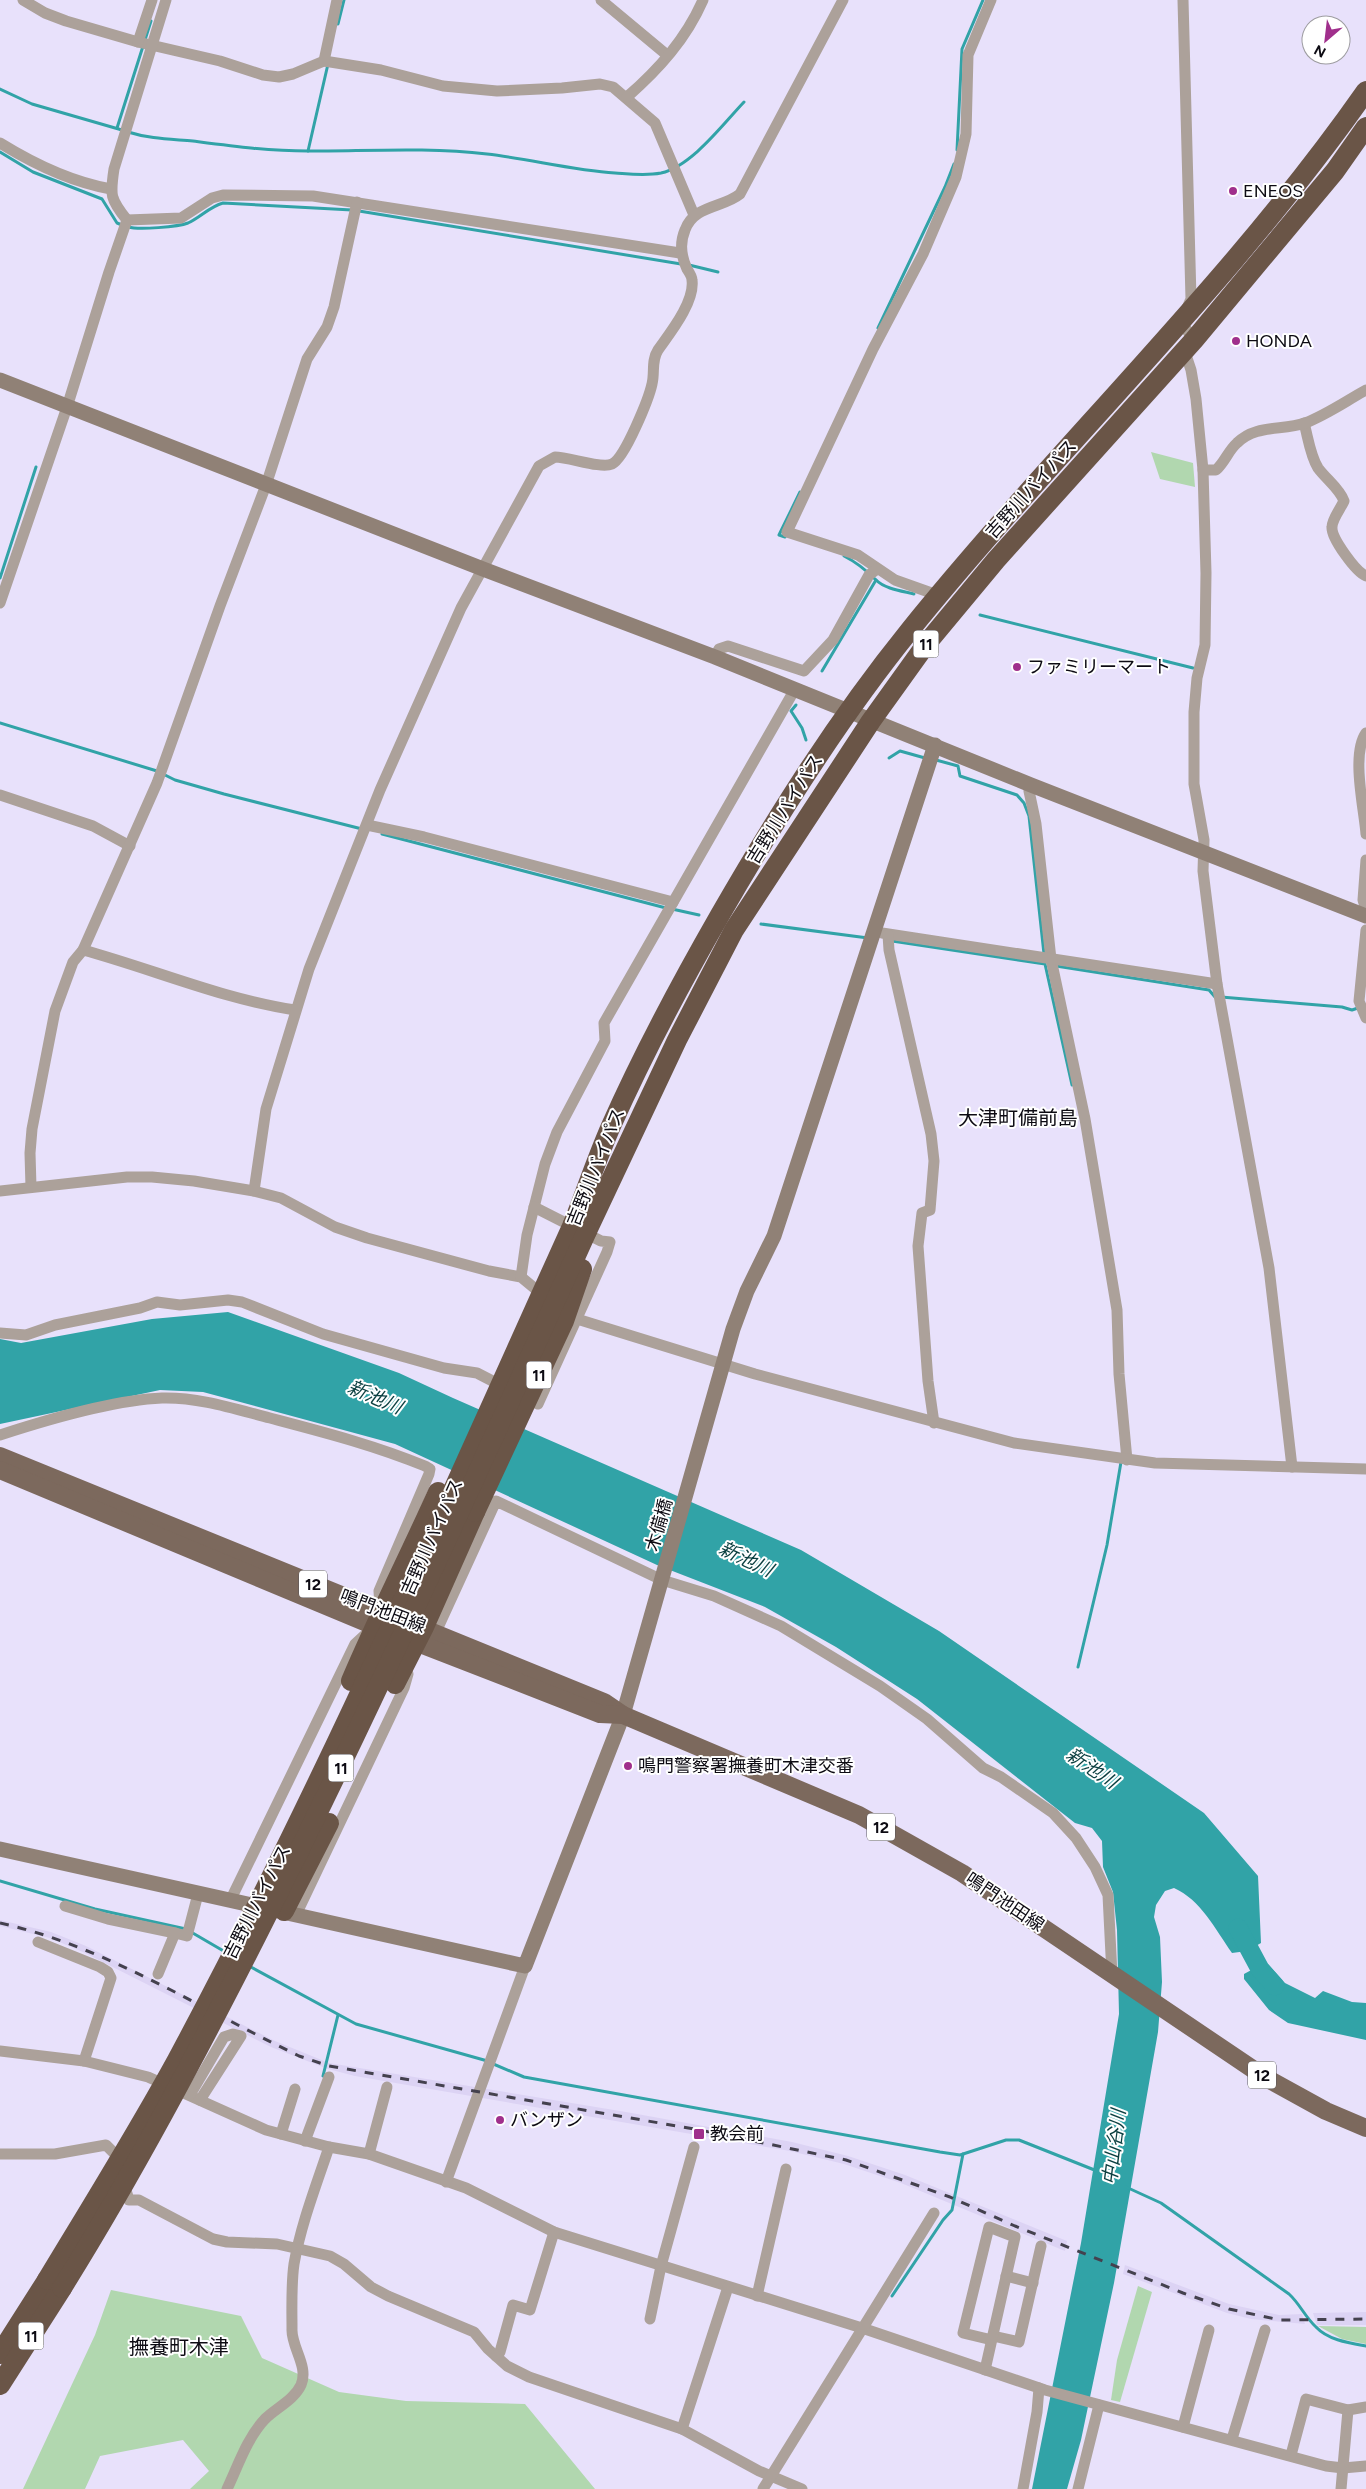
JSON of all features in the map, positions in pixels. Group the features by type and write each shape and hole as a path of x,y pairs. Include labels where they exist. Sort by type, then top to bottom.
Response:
{"highway":[{"name":"吉野川バイパス","path":"0,2354 23,2318 55,2284 109,2212 183,2063 328,1795 386,1673 580,1227 611,1127 697,956 783,808 848,711 910,630 980,547 1182,322 1322,155 1366,91"},
{"name":"吉野川バイパス","path":"580,1227 606,1191 677,1040 734,930 871,720 927,643 996,560 1194,340 1335,171 1366,127"},
{"path":"183,2063 188,2020 272,1851 351,1681 377,1619 395,1589 513,1323 580,1227"},
{"name":"11","path":"426,1633 475,1512 564,1321 580,1227"},
{"path":"183,2063 209,2045 224,2021 307,1868 395,1684 426,1633"},
{"name":"吉野川バイパス","path":"0,2384 55,2284"},
{"path":"0,2344 23,2318"}],"main road":[{"name":"鳴門池田線","path":"0,1456 377,1619"},
{"name":"鳴門池田線","path":"0,1470 377,1619 426,1633 600,1714 623,1715 859,1815 962,1873 1266,2078 1326,2112 1366,2128"}],"street":[{"path":"23,0 45,13 152,46 220,61 263,75 280,77 293,74 324,61 381,70 443,86 497,92 600,84 614,87 655,124 694,215"},
{"path":"138,42 152,0"},
{"path":"128,220 114,204 111,189 123,136 166,0"},
{"path":"324,61 338,0"},
{"path":"601,0 667,55"},
{"path":"627,97 646,80 680,43 694,22 703,0"},
{"path":"254,1190 266,1109 287,1045 295,1010 367,825 461,608 539,466 555,457 602,465 612,464 620,457 646,406 653,381 653,364 657,352 671,334 689,299 692,280 680,253 685,229 694,215 732,201 740,194 843,0"},
{"path":"940,596 874,572 858,555 787,532 875,344 923,254 956,177 966,134 968,55 991,0"},
{"path":"1183,0 1191,300 1182,322 1194,340 1186,355 1191,370 1196,399 1203,470 1206,573 1205,645 1197,678 1194,721 1194,784 1205,854 1203,871 1217,984 1269,1268 1292,1467"},
{"path":"0,143 33,162 85,184 111,189"},
{"path":"128,220 181,218 212,198 223,195 313,196 481,224 680,253"},
{"path":"31,1187 30,1153 32,1128 55,1011 73,962 82,950 130,846 171,747 220,606 266,485 307,358 327,326 334,307 357,202"},
{"path":"0,603 68,407 109,272 128,220"},
{"path":"0,380 266,485 715,657 1031,785 1366,916"},
{"path":"1203,470 1216,470 1224,463 1237,443 1252,434 1266,428 1304,423 1366,390"},
{"path":"1304,423 1317,465 1328,481 1342,494 1344,502 1332,527 1334,537 1354,567 1366,576"},
{"path":"715,657 719,649 728,646 804,671 833,640 874,572"},
{"path":"795,689 604,1023 605,1041 557,1132 534,1207 521,1277 524,1282 554,1305 577,1319 724,1364 1014,1444 1127,1460 1366,1469"},
{"path":"1366,733 1361,740 1359,760 1366,834"},
{"name":"木備橋","path":"525,1966 623,1715 733,1330 747,1291 774,1236 881,932 935,745"},
{"path":"1031,785 1029,791 1036,824 1051,959 1085,1119 1118,1310 1119,1374 1127,1460"},
{"path":"0,795 93,826 130,846"},
{"path":"367,825 424,837 673,902"},
{"path":"1366,860 1364,900 1366,910"},
{"path":"1366,930 1359,1001 1366,1018"},
{"path":"881,932 1217,984"},
{"path":"881,932 889,950 931,1134 933,1152 930,1210 922,1213 918,1246 928,1381 934,1423"},
{"path":"82,950 215,991 271,1006 295,1010"},
{"path":"0,1191 127,1177 194,1181 254,1190 281,1198 336,1227 367,1238 489,1271 521,1277"},
{"path":"0,1333 26,1335 55,1325 140,1308 157,1302 180,1305 235,1301 323,1334 444,1368 476,1374 538,1404 610,1242 601,1240 534,1207"},
{"path":"0,1435 130,1402 162,1398 188,1399 216,1404 356,1440 430,1469 430,1474 379,1591 377,1619 355,1644 230,1901"},
{"path":"296,1914 404,1688 426,1633 496,1501 663,1577 714,1596 780,1626 880,1686 928,1719 983,1768 1022,1790 1054,1813 1076,1838 1095,1867 1108,1895 1115,1976"},
{"path":"0,1849 525,1966 446,2182"},
{"path":"65,1906 108,1919 186,1936 198,1894"},
{"path":"158,1974 175,1933"},
{"path":"38,1942 100,1967 108,1972 111,1978 84,2061"},
{"path":"190,2095 224,2037 232,2034 241,2036 200,2100"},
{"path":"0,2051 84,2061 148,2077 174,2091 190,2095 211,2107 281,2134 329,2147 369,2154 491,2199 554,2232 862,2328 1042,2389 1326,2466 1343,2468 1366,2466"},
{"path":"305,2141 329,2077"},
{"path":"369,2154 387,2086"},
{"path":"281,2134 295,2089"},
{"path":"0,2154 55,2154 106,2145 117,2156 128,2200 139,2200 213,2239 227,2242 277,2244 330,2256 344,2264 371,2287 388,2296 474,2332 507,2366 529,2377 682,2429 770,2475 802,2489"},
{"path":"650,2319 660,2266 694,2146"},
{"path":"227,2489 253,2434 266,2419 295,2393 301,2384 303,2373 292,2334 294,2266 329,2147"},
{"path":"757,2296 786,2169"},
{"path":"763,2489 934,2213"},
{"path":"985,2370 992,2338 1015,2237 989,2227 963,2333 992,2338 1019,2342 1041,2246"},
{"path":"496,2356 500,2352 513,2305 530,2310 554,2232"},
{"path":"1006,2276 1033,2283"},
{"path":"682,2429 728,2287"},
{"path":"1183,2426 1209,2330"},
{"path":"1232,2439 1265,2330"},
{"path":"1023,2489 1042,2389"},
{"path":"1291,2455 1306,2399 1348,2410 1366,2407"},
{"path":"1078,2489 1096,2404"},
{"path":"1341,2489 1348,2410"}],"shaded area":[{"path":"1151,452 1193,463 1195,487 1160,479"},
{"path":"0,1920 51,1932 86,1946 275,2041 329,2063 626,2112 792,2142 848,2156 905,2175 1067,2241 1065,2251 901,2183 844,2164 790,2151 355,2076 328,2069 271,2047 83,1952 50,1938 0,1926"},
{"path":"1125,2265 1229,2304 1279,2315 1302,2314 1305,2324 1251,2319 1227,2313 1123,2274"},
{"path":"1138,2286 1152,2292 1120,2402 1111,2400 1117,2360"},
{"path":"111,2290 241,2316 262,2358 339,2392 406,2401 525,2404 595,2489 190,2489 209,2471 183,2440 100,2456 85,2489 23,2489 95,2335"},
{"path":"1366,2312 1366,2325 1317,2325 1313,2313"},
{"path":"1318,2326 1366,2327 1366,2344 1342,2339"}],"water":[{"name":"中山谷川","path":"228,1312 399,1373 801,1550 939,1631 1204,1813 1258,1876 1261,1943 1247,1951 1232,1953 1200,1908 1184,1893 1174,1888 1165,1891 1156,1905 1154,1917 1160,1937 1162,1982 1158,2032 1114,2283 1081,2440 1067,2489 1032,2489 1081,2243 1119,2014 1117,1930 1113,1892 1103,1867 1102,1841 1092,1828 1075,1823 917,1699 836,1647 765,1607 657,1565 395,1444 203,1392 160,1390 0,1424 0,1339 21,1343 152,1319"},
{"path":"1266,1962 1285,1983 1315,1998 1323,1991 1352,2002 1366,2003 1366,2040 1288,2023 1269,2010 1244,1979 1244,1974"}],"waterway":[{"path":"338,24 344,0"},
{"path":"957,150 962,49 983,0"},
{"path":"117,128 151,21"},
{"path":"328,64 308,151 420,150 465,152 503,156 599,172 638,175 655,174 673,169 684,162 706,143 744,102"},
{"path":"0,89 32,104 122,130"},
{"path":"128,132 160,138 265,149 308,151"},
{"path":"0,152 33,172 102,199 117,223 122,225"},
{"path":"878,328 945,187 954,164"},
{"path":"128,227 168,227 188,223 223,203 352,210"},
{"path":"359,211 681,264"},
{"path":"689,265 718,272"},
{"path":"0,578 36,467"},
{"path":"785,537 779,535 800,492"},
{"path":"844,556 861,566 884,586 914,594"},
{"path":"822,671 876,580"},
{"path":"980,615 1193,668"},
{"path":"796,705 791,711 802,728 806,740"},
{"path":"0,723 157,771"},
{"path":"889,758 900,751 925,758"},
{"path":"936,760 958,766 960,776 1017,795 1024,803 1029,816 1044,954"},
{"path":"163,774 175,780 224,794 362,829"},
{"path":"382,834 666,908"},
{"path":"672,909 699,915"},
{"path":"761,924 868,938"},
{"path":"892,941 1045,964 1072,1085"},
{"path":"1056,966 1209,990 1215,997"},
{"path":"1221,997 1342,1007 1352,1010 1358,1008"},
{"path":"1078,1667 1107,1545 1121,1462"},
{"path":"0,1881 95,1909 186,1929"},
{"name":"新池川","path":"1238,1928 1260,1969 1275,1986"},
{"path":"191,1932 227,1953"},
{"name":"中山谷川","path":"249,1966 356,2024 484,2060 524,2077 960,2155 1006,2140 1019,2140 1097,2171"},
{"path":"323,2076 338,2015"},
{"path":"892,2296 943,2220 952,2210 963,2154"},
{"name":"中山谷川","path":"1126,2187 1161,2203 1289,2294 1312,2323 1326,2335 1353,2344 1366,2346"}],"railway":[{"path":"0,1923 36,1932 71,1944 140,1974 299,2056 329,2066 700,2130 846,2160 950,2197 1015,2226 1183,2293 1229,2309 1280,2320 1366,2319"}],"place":[{"name":"ENEOS","path":"1233,191"},
{"name":"HONDA","path":"1236,341"},
{"name":"ファミリーマート","path":"1017,667"},
{"name":"鳴門警察署撫養町木津交番","path":"628,1766"},
{"name":"バンザン","path":"500,2120"},
{"name":"教会前","path":"699,2134"}],"district":[{"name":"大津町備前島","path":"1018,1118"},
{"name":"撫養町木津","path":"179,2347"}]}
